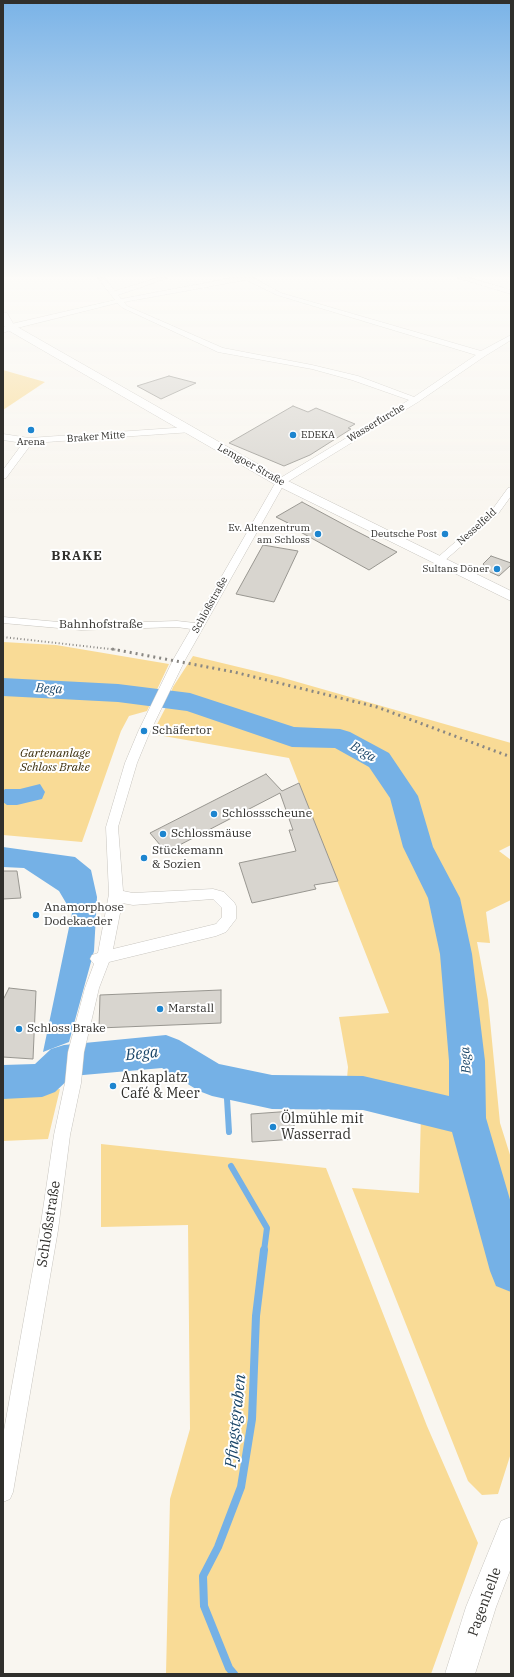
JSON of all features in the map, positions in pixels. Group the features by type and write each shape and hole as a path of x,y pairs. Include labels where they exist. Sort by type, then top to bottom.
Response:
{"main road":[{"name":"Lemgoer Straße","path":"56,356 190,430 280,482 440,560 511,597"},
{"name":"Pagenhelle","path":"460,1674 481,1607 511,1531"}],"street":[{"path":"255,356 312,367 355,378 415,400"},
{"name":"Wasserfurche","path":"280,482 415,400 479,356"},
{"name":"Braker Mitte","path":"3,437 29,441 190,430"},
{"path":"3,476 29,441"},
{"name":"Schloßstraße","path":"3,1492 49,1230 62,1135 73,1083 76,1052 116,894 112,826 131,763 144,731 168,682 198,627 280,482"},
{"name":"Nesselfeld","path":"440,560 495,512 511,490"},
{"name":"Bahnhofstraße","path":"3,620 81,627 177,624 198,627"},
{"path":"100,958 216,930 226,924 230,913 229,906 224,900 213,894 133,899 124,898 116,894"}],"green space":[{"path":"3,370 45,382 3,410"},
{"name":"Gartenanlage Schloss Brake","path":"3,642 56,645 169,664 147,711 129,716 121,731 82,842 3,835"},
{"path":"193,656 280,677 511,743 511,845 499,851 511,860 511,900 486,912 490,943 477,942 488,1000 500,1123 511,1158 511,1453 498,1494 482,1495 468,1481 352,1188 419,1193 421,1112 375,1102 345,1101 348,1067 339,1017 389,1013 289,758 152,734 166,707 173,687"},
{"path":"60,1089 48,1139 3,1141 3,1093"},
{"path":"101,1144 326,1168 427,1426 478,1543 431,1674 166,1674 170,1499 190,1429 188,1225 101,1227"}],"water":[{"path":"40,784 45,792 42,799 17,805 7,805 3,802 3,791 5,789 20,789"},
{"path":"3,847 75,857 91,870 97,897 94,951 69,1042 43,1052 72,913 59,891 24,868 3,867"}],"building":[{"path":"169,376 196,383 161,399 137,386"},
{"name":"EDEKA","path":"293,406 308,412 316,408 355,424 348,428 351,429 310,455 284,466 229,443"},
{"name":"Ev. Altenzentrum am Schloss","path":"302,502 397,552 369,570 276,517"},
{"name":"Ev. Altenzentrum am Schloss","path":"263,545 298,551 274,602 236,594"},
{"name":"Sultans Döner","path":"491,556 511,563 511,565 499,576 490,572 483,564"},
{"path":"266,774 282,791 299,783 338,881 314,885 316,889 252,903 239,863 296,851 289,830 293,830 280,793 166,852 150,833"},
{"path":"3,871 17,871 21,898 3,899"},
{"name":"Schloss Brake","path":"9,988 36,991 33,1059 3,1057 3,1000"},
{"name":"Marstall","path":"221,990 221,1023 99,1028 100,995"},
{"name":"Ölmühle mit Wasserrad","path":"293,1111 295,1139 252,1142 251,1114"}],"waterway":[{"name":"Bega","path":"3,687 118,693 190,702 292,737 340,739 379,760 404,796 418,847 444,898 456,954 467,1061 467,1118"},
{"name":"Pfingstgraben","path":"3,1082 42,1080 64,1061 166,1051 212,1079 272,1092 363,1093 467,1118"},
{"name":"Pfingstgraben","path":"226,1082 229,1132"},
{"name":"Bega","path":"467,1118 511,1271"},
{"name":"Pfingstgraben","path":"231,1166 267,1228 264,1251"},
{"name":"Pfingstgraben","path":"234,1674 229,1668 204,1606 203,1576 218,1547 241,1487 252,1419 256,1316 264,1250"}],"railway":[{"path":"3,637 115,650"},
{"path":"115,650 119,650"},
{"path":"115,650 234,672 377,707 511,757"}],"place":[{"name":"Arena","path":"31,430"},
{"name":"EDEKA","path":"293,435"},
{"name":"Ev. Altenzentrum am Schloss","path":"318,534"},
{"name":"Deutsche Post","path":"445,534"},
{"name":"Sultans Döner","path":"497,569"},
{"name":"Schäfertor","path":"144,731"},
{"name":"Schlossscheune","path":"214,814"},
{"name":"Schlossmäuse","path":"163,834"},
{"name":"Stückemann & Sozien","path":"144,858"},
{"name":"Anamorphose Dodekaeder","path":"36,915"},
{"name":"Marstall","path":"160,1009"},
{"name":"Schloss Brake","path":"19,1029"},
{"name":"Ankaplatz Café & Meer","path":"113,1086"},
{"name":"Ölmühle mit Wasserrad","path":"273,1127"}],"district":[{"name":"BRAKE","path":"77,556"}]}
